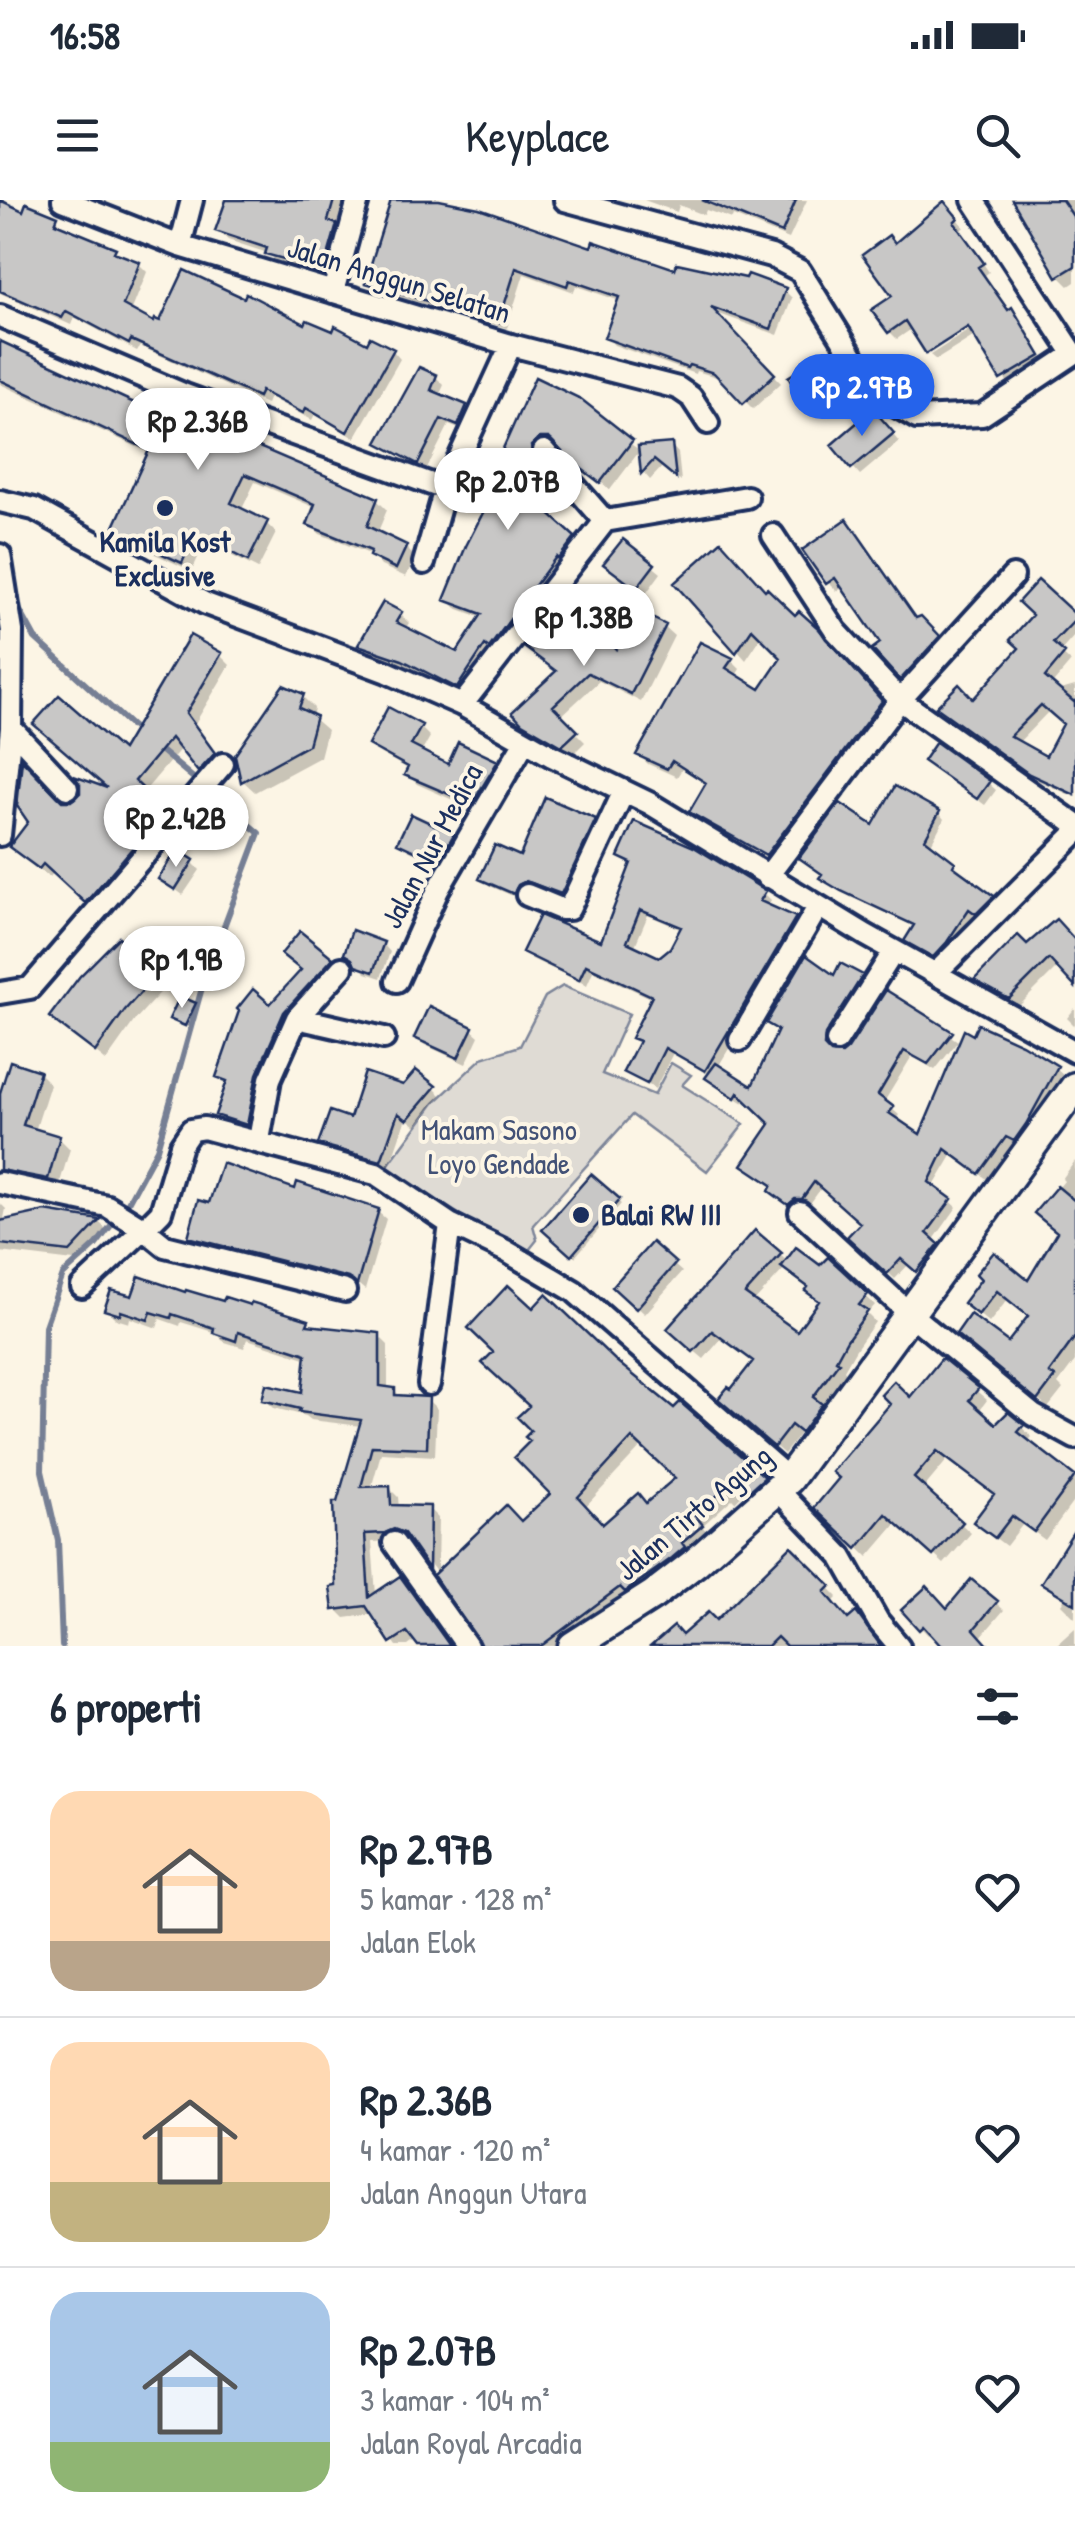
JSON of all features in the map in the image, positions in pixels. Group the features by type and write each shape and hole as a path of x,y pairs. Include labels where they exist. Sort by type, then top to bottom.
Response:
{"main road":[{"name":"Jalan Tirto Agung","path":"573,1646 696,1562 784,1485 1075,1088"}],"street":[{"name":"Jalan Anggun Selatan","path":"63,200 180,246 511,345 678,388 692,397 708,422"},
{"path":"180,246 192,200"},
{"path":"334,292 358,200"},
{"path":"566,200 771,256 800,271 877,395 917,418 982,415 1074,353 973,200"},
{"path":"0,316 185,395 446,488"},
{"path":"424,563 446,488 511,345"},
{"path":"544,452 606,522"},
{"path":"462,705 606,522 746,498"},
{"path":"0,501 34,509 206,604 388,672 462,705 650,803 818,907 1075,1052"},
{"path":"773,535 836,631 900,700 1075,824"},
{"path":"0,555 12,631 11,728 0,835"},
{"path":"767,877 900,700 1014,576"},
{"path":"11,728 67,788"},
{"name":"Jalan Nur Medica","path":"397,981 438,890 525,741"},
{"path":"0,993 30,988 223,764"},
{"path":"526,895 568,909 624,791"},
{"path":"936,973 1075,834"},
{"path":"740,1040 818,907"},
{"path":"837,1041 894,950"},
{"path":"259,1140 270,1079 298,1018 342,968"},
{"path":"298,1018 384,1038"},
{"path":"82,1287 135,1224 161,1212 181,1145 190,1130 204,1128 259,1140 376,1174 450,1224 506,1250 574,1291 784,1485 841,1556 889,1642"},
{"path":"0,1183 107,1206 165,1246 345,1291"},
{"path":"800,1212 910,1314 1033,1415 1075,1438"},
{"path":"429,1384 450,1224"},
{"path":"394,1543 467,1646"}],"green space":[{"name":"Makam Sasono Loyo Gendade","path":"563,986 629,1014 602,1074 654,1095 671,1063 691,1075 682,1085 744,1124 707,1171 632,1115 533,1225 537,1240 529,1250 489,1233 386,1168 434,1103 482,1058 520,1046 545,997"}],"building":[{"path":"0,200 23,211 26,203 58,216 55,223 140,262 123,305 154,322 160,321 184,270 244,298 246,293 305,324 307,320 333,331 335,326 367,343 370,337 394,349 347,432 306,408 303,413 261,391 258,397 131,340 129,344 66,311 62,318 0,291"},
{"path":"226,200 334,200 328,221 337,224 324,270 265,254 267,248 215,231"},
{"path":"391,200 439,200 479,208 591,247 593,241 675,269 677,263 746,278 748,274 786,288 771,329 711,307 775,374 743,404 714,373 689,365 687,368 604,338 619,297 569,280 567,286 516,268 499,322 365,283"},
{"path":"702,200 796,200 782,233"},
{"path":"1012,200 1062,200 1075,219 1075,266 1057,277"},
{"path":"944,201 984,263 978,267 1008,310 1012,307 1041,356 1000,380 968,327 926,354 905,321 888,333 871,310 892,296 862,255 889,235 895,243"},
{"path":"0,341 197,432 201,422 378,498 367,526 407,545 396,569 369,556 371,551 307,525 315,504 245,474 231,503 268,521 248,561 195,534 182,563 112,531 149,450 0,380"},
{"path":"829,352 844,377 803,402 788,377"},
{"path":"419,367 437,375 431,390 467,405 458,426 441,419 418,464 377,443"},
{"path":"535,377 581,399 633,440 600,483 549,438 540,438 531,446 533,459 522,485 538,491 534,500 575,537 489,648 485,645 457,688 402,660 358,645 383,602 402,612 396,622 457,652 482,614 444,600 492,495 484,491"},
{"path":"873,409 894,433 851,469 831,445"},
{"path":"672,443 676,478 654,460 641,474 638,446"},
{"path":"847,519 916,618 921,616 940,636 900,680 872,649 880,643 835,578 826,584 802,550"},
{"path":"623,539 655,564 636,589 603,564"},
{"path":"721,541 765,590 818,628 882,701 766,855 689,812 706,783 672,761 667,769 636,755 700,642 733,658 726,668 760,689 781,658 752,629 736,653 674,583"},
{"path":"1038,580 1075,614 1075,620 1053,643 1065,653 1045,677 1075,700 1075,795 1029,774 936,707 959,684 973,699 1019,648 1010,640 1032,615 1018,602","holes":["1041,705 1063,724 1046,756 1010,736"]},
{"path":"636,610 666,625 631,694 588,673 553,706 578,731 562,746 522,723 512,712 556,671 524,647 547,619 582,645 598,630 616,649"},
{"path":"190,635 222,653 186,713 215,753 198,772 171,738 135,781 165,810 85,903 43,864 39,869 9,847 28,822 17,806 22,760 62,801 71,801 80,793 74,776 107,788 33,724 59,695 122,750"},
{"path":"283,685 304,694 299,708 316,716 308,745 241,782 235,755"},
{"path":"388,707 422,725 411,745 448,764 458,742 498,761 472,804 404,775 408,767 368,745"},
{"path":"936,742 990,781 977,799 923,761"},
{"path":"895,786 940,811 925,839 994,896 976,914 969,909 933,957 904,941 914,925 841,891 819,878 822,874 799,858 840,803 873,825"},
{"path":"545,797 596,819 561,894 526,881 518,885 514,894 479,879 495,845 520,856"},
{"path":"411,814 454,834 438,862 397,843"},
{"path":"634,821 694,847 766,891 760,901 796,917 705,1071 665,1048 647,1084 623,1072 639,1041 631,1038 652,996 586,965 579,980 522,952 540,915 601,941 631,863 618,857","holes":["640,910 681,927 670,948 659,957 627,942"]},
{"path":"177,849 194,860 175,890 158,879"},
{"path":"1056,919 1075,940 1075,987 1049,959 1009,999 974,980 1018,935 1027,944"},
{"path":"352,930 384,942 373,972 355,966 344,954"},
{"path":"300,931 333,958 284,1012 257,1074 247,1125 215,1115 227,1081 216,1077 237,1009 253,989 270,1004 301,970 281,954"},
{"path":"119,937 158,973 95,1052 49,1017 80,976"},
{"path":"806,955 834,975 840,963 863,975 825,1035 824,1046 831,1053 842,1054 848,1049 886,990 953,1032 928,1064 904,1051 878,1095 894,1107 889,1113 920,1134 964,1030 973,1035 978,1024 1058,1066 1014,1141 1006,1137 979,1174 945,1149 929,1182 952,1199 927,1233 939,1244 916,1272 901,1259 887,1274 847,1237 860,1223 814,1182 802,1199 788,1205 769,1191 772,1185 742,1165 770,1124 738,1093 735,1098 705,1078 716,1063 752,1086 778,1030 766,1023"},
{"path":"180,996 196,1003 185,1026 169,1019"},
{"path":"429,1006 473,1027 458,1058 414,1038"},
{"path":"10,1061 40,1071 23,1125 60,1136 48,1179 0,1170 0,1093"},
{"path":"416,1070 436,1086 407,1120 398,1113 381,1161 318,1144 330,1111 350,1118 365,1072 403,1085"},
{"path":"222,1163 295,1189 297,1182 379,1209 357,1285 348,1278 188,1237 198,1200 209,1203"},
{"name":"Balai RW III","path":"591,1174 620,1199 571,1256 542,1230"},
{"path":"1057,1186 1075,1201 1075,1337 1049,1373 1055,1377 1037,1401 956,1334 970,1314 1008,1342 1028,1316 997,1291 978,1315 963,1303 981,1279 976,1274 994,1252 1028,1280 1057,1232 1034,1213"},
{"path":"45,1211 100,1220 70,1252 0,1244 0,1221"},
{"path":"755,1230 782,1253 745,1294 797,1331 819,1301 805,1291 808,1287 781,1267 796,1247 820,1265 828,1257 868,1294 859,1305 868,1311 847,1340 836,1360 839,1362 813,1397 822,1404 801,1433 791,1425 774,1447 718,1399 753,1361 712,1331 693,1352 667,1329"},
{"path":"652,1242 676,1263 636,1309 612,1287"},
{"path":"139,1276 223,1301 225,1297 250,1305 251,1302 309,1320 307,1325 380,1333 380,1386 395,1388 395,1395 429,1397 427,1448 372,1446 361,1487 390,1486 391,1505 430,1506 429,1569 404,1533 394,1529 365,1534 369,1597 400,1576 450,1646 418,1646 407,1632 390,1643 366,1606 333,1610 333,1502 337,1502 361,1420 299,1412 300,1409 262,1400 266,1384 302,1392 306,1354 238,1332 236,1341 213,1333 214,1328 172,1314 171,1318 151,1312 148,1320 104,1310 111,1290 132,1296"},
{"path":"508,1285 533,1308 546,1294 615,1360 674,1408 680,1402 765,1477 748,1492 736,1483 725,1495 721,1492 695,1515 703,1525 682,1543 685,1547 625,1592 620,1587 541,1646 481,1646 433,1575 506,1505 521,1521 550,1494 514,1457 530,1441 525,1437 531,1431 517,1417 529,1406 482,1363 493,1352 468,1328","holes":["632,1438 675,1478 646,1503 638,1493 603,1524 578,1497"]},
{"path":"942,1358 979,1388 969,1400 996,1424 1008,1412 1024,1425 1018,1432 1075,1476 1034,1532 1012,1516 995,1538 973,1522 994,1494 937,1451 914,1478 963,1522 933,1556 886,1514 857,1549 814,1508 839,1478 832,1472 890,1404 881,1395 894,1381 910,1397"},
{"path":"1075,1529 1075,1604 1041,1583"},
{"path":"791,1546 831,1586 825,1592 848,1619 856,1612 881,1646 786,1646 777,1637 768,1646 651,1646 674,1626 682,1635 708,1612 716,1620"},
{"path":"971,1579 998,1601 974,1629 989,1646 941,1646 901,1610 927,1586 947,1608"}],"waterway":[{"path":"17,605 35,638 138,732"},
{"path":"62,1646 58,1540 42,1471 45,1326 63,1275 96,1245 126,1206 157,1149 205,977 259,833 155,746"}],"place":[{"name":"Kamila Kost Exclusive","path":"165,508"},
{"name":"Balai RW III","path":"581,1215"}]}
